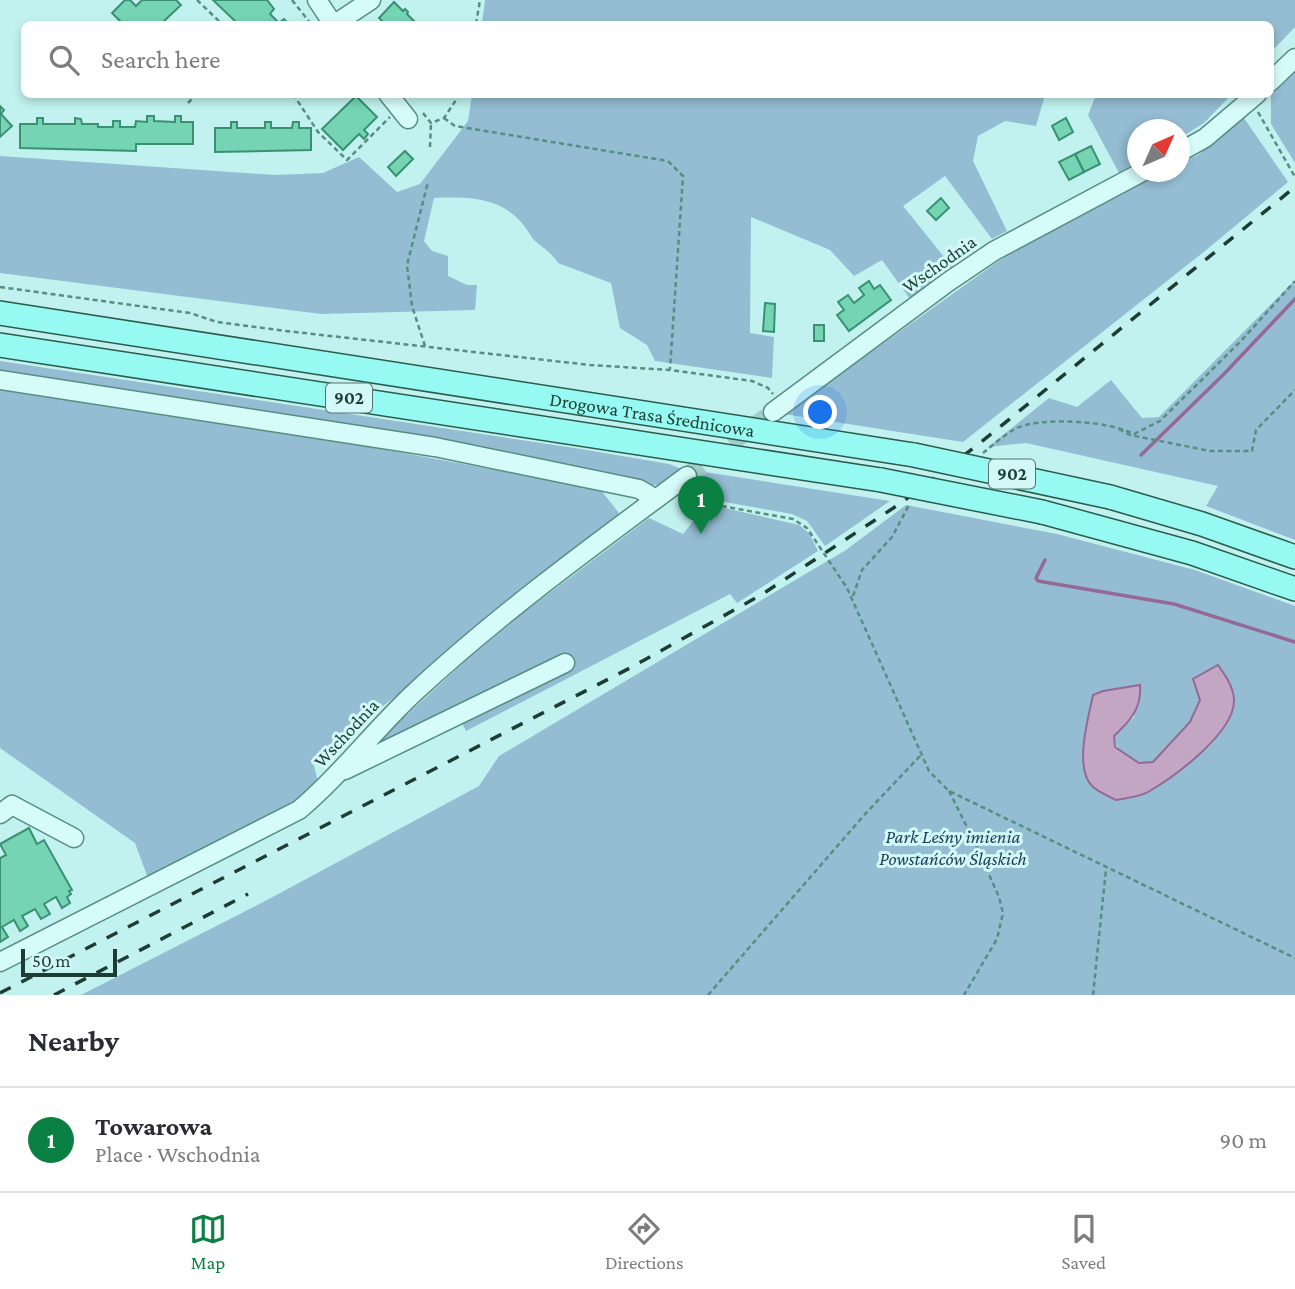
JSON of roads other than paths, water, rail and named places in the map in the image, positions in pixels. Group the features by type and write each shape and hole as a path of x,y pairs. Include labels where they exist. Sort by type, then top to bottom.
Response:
{"main road":[{"name":"Drogowa Trasa Średnicowa","path":"0,313 914,454 1110,497 1202,524 1295,557"},
{"name":"Drogowa Trasa Średnicowa","path":"0,345 881,480 1090,523 1192,553 1295,589"}],"street":[{"path":"317,0 332,21"},
{"path":"339,21 372,0"},
{"path":"1274,78 1295,58"},
{"path":"393,98 415,117"},
{"path":"1190,147 1206,138 1253,98"},
{"name":"Wschodnia","path":"778,409 948,282 994,251 1127,180"},
{"path":"0,380 435,447 639,489 656,499"},
{"name":"Wschodnia","path":"0,962 299,810 339,773 370,736 416,690 507,613 687,476"},
{"path":"339,773 565,663"},
{"path":"0,814 12,805 74,838"}],"waterway":[{"path":"1141,455 1224,374 1295,299"},
{"path":"1045,560 1036,578 1038,581 1174,604 1295,642"}],"tunnel":[{"path":"687,476 773,412"}],"railway":[{"path":"0,993 630,668 761,595 901,503 980,443 1295,187"},
{"path":"54,995 248,894"}],"place":[{"name":"Towarowa","path":"701,534"}],"park label":[{"name":"Park Leśny imienia Powstańców Śląskich","path":"953,847"}]}
